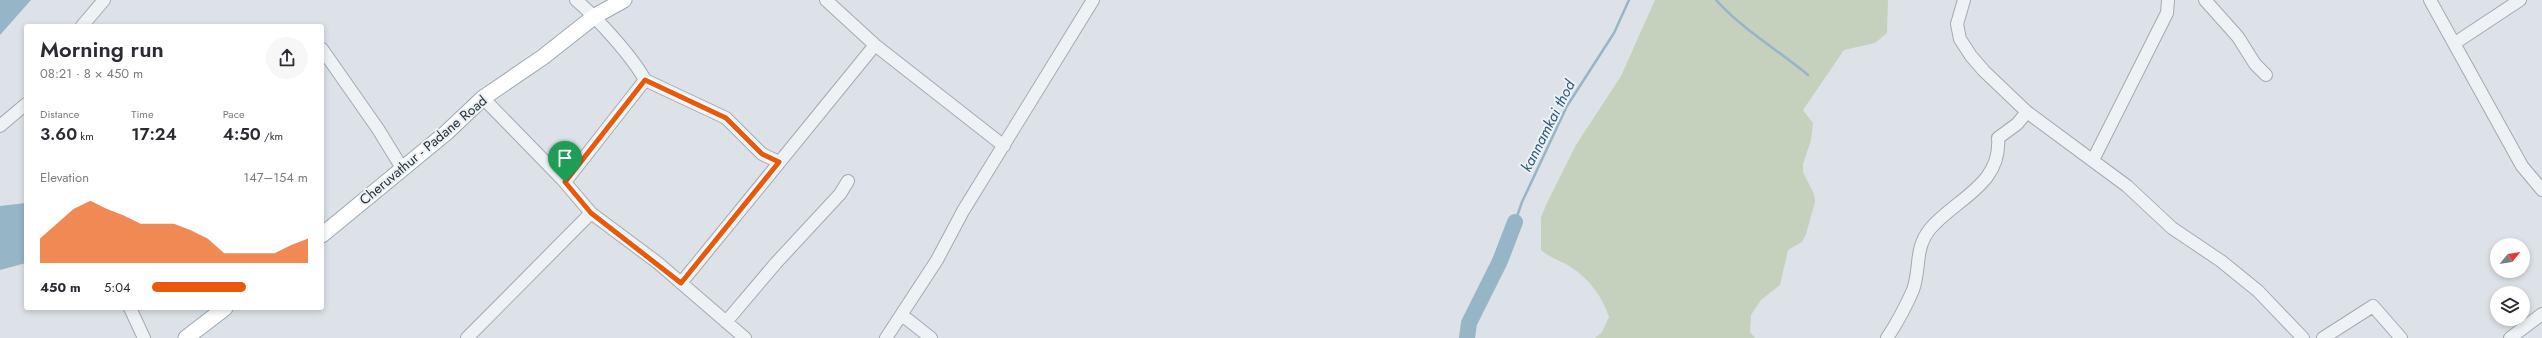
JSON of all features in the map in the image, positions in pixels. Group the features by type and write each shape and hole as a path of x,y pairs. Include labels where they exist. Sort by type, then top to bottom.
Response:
{"main road":[{"name":"Cheruvathur - Padane Road","path":"324,233 446,133 483,98 543,57 595,16 624,0"},
{"path":"186,338 222,310"}],"street":[{"path":"84,24 104,0"},
{"path":"576,0 595,16 639,70 645,80 726,118 762,154 779,162"},
{"path":"826,0 875,44 1004,146"},
{"path":"886,338 902,315 1093,0"},
{"path":"1964,0 1957,24 1960,39 1971,56 2027,112 2127,186 2172,228 2222,261 2258,291 2303,338"},
{"path":"2093,160 2167,13 2168,0"},
{"path":"2205,0 2238,37 2254,64 2266,75"},
{"path":"2430,0 2522,166 2542,190"},
{"path":"2455,43 2520,0"},
{"path":"681,283 875,44"},
{"path":"324,52 378,129 402,168"},
{"path":"565,182 645,80"},
{"path":"483,98 565,182 591,213 681,283 745,338"},
{"path":"0,126 24,106"},
{"path":"1887,338 1897,323 1913,289 1919,259 1920,243 1943,216 1984,180 1995,166 1999,152 1998,138 2017,124 2027,112"},
{"path":"726,322 776,263 840,194 848,181"},
{"path":"467,338 591,213"},
{"path":"2323,338 2373,306 2401,338"},
{"path":"131,310 144,338"},
{"path":"2510,338 2542,314"},
{"path":"902,315 931,338"}],"green space":[{"path":"1655,0 1888,0 1887,33 1875,43 1844,50 1803,110 1813,123 1811,140 1803,164 1803,172 1814,194 1815,202 1806,234 1802,242 1788,250 1780,285 1761,300 1751,315 1750,332 1755,338 1595,338 1602,332 1609,317 1599,295 1578,272 1541,250 1541,217 1547,203 1576,145 1621,76"}],"water":[{"path":"0,0 31,0 0,35"},
{"path":"24,203 24,264 0,270 0,206"}],"waterway":[{"name":"kannamkai thod","path":"1515,222 1522,202 1567,106 1614,33 1629,0"},
{"path":"1716,0 1726,11 1749,30 1808,75"},
{"path":"1467,338 1469,323 1500,261 1515,222"}],"route":[{"path":"645,80 704,106 726,118 762,154 779,162 681,283 658,263 591,213 565,182 613,123 645,80"}]}
